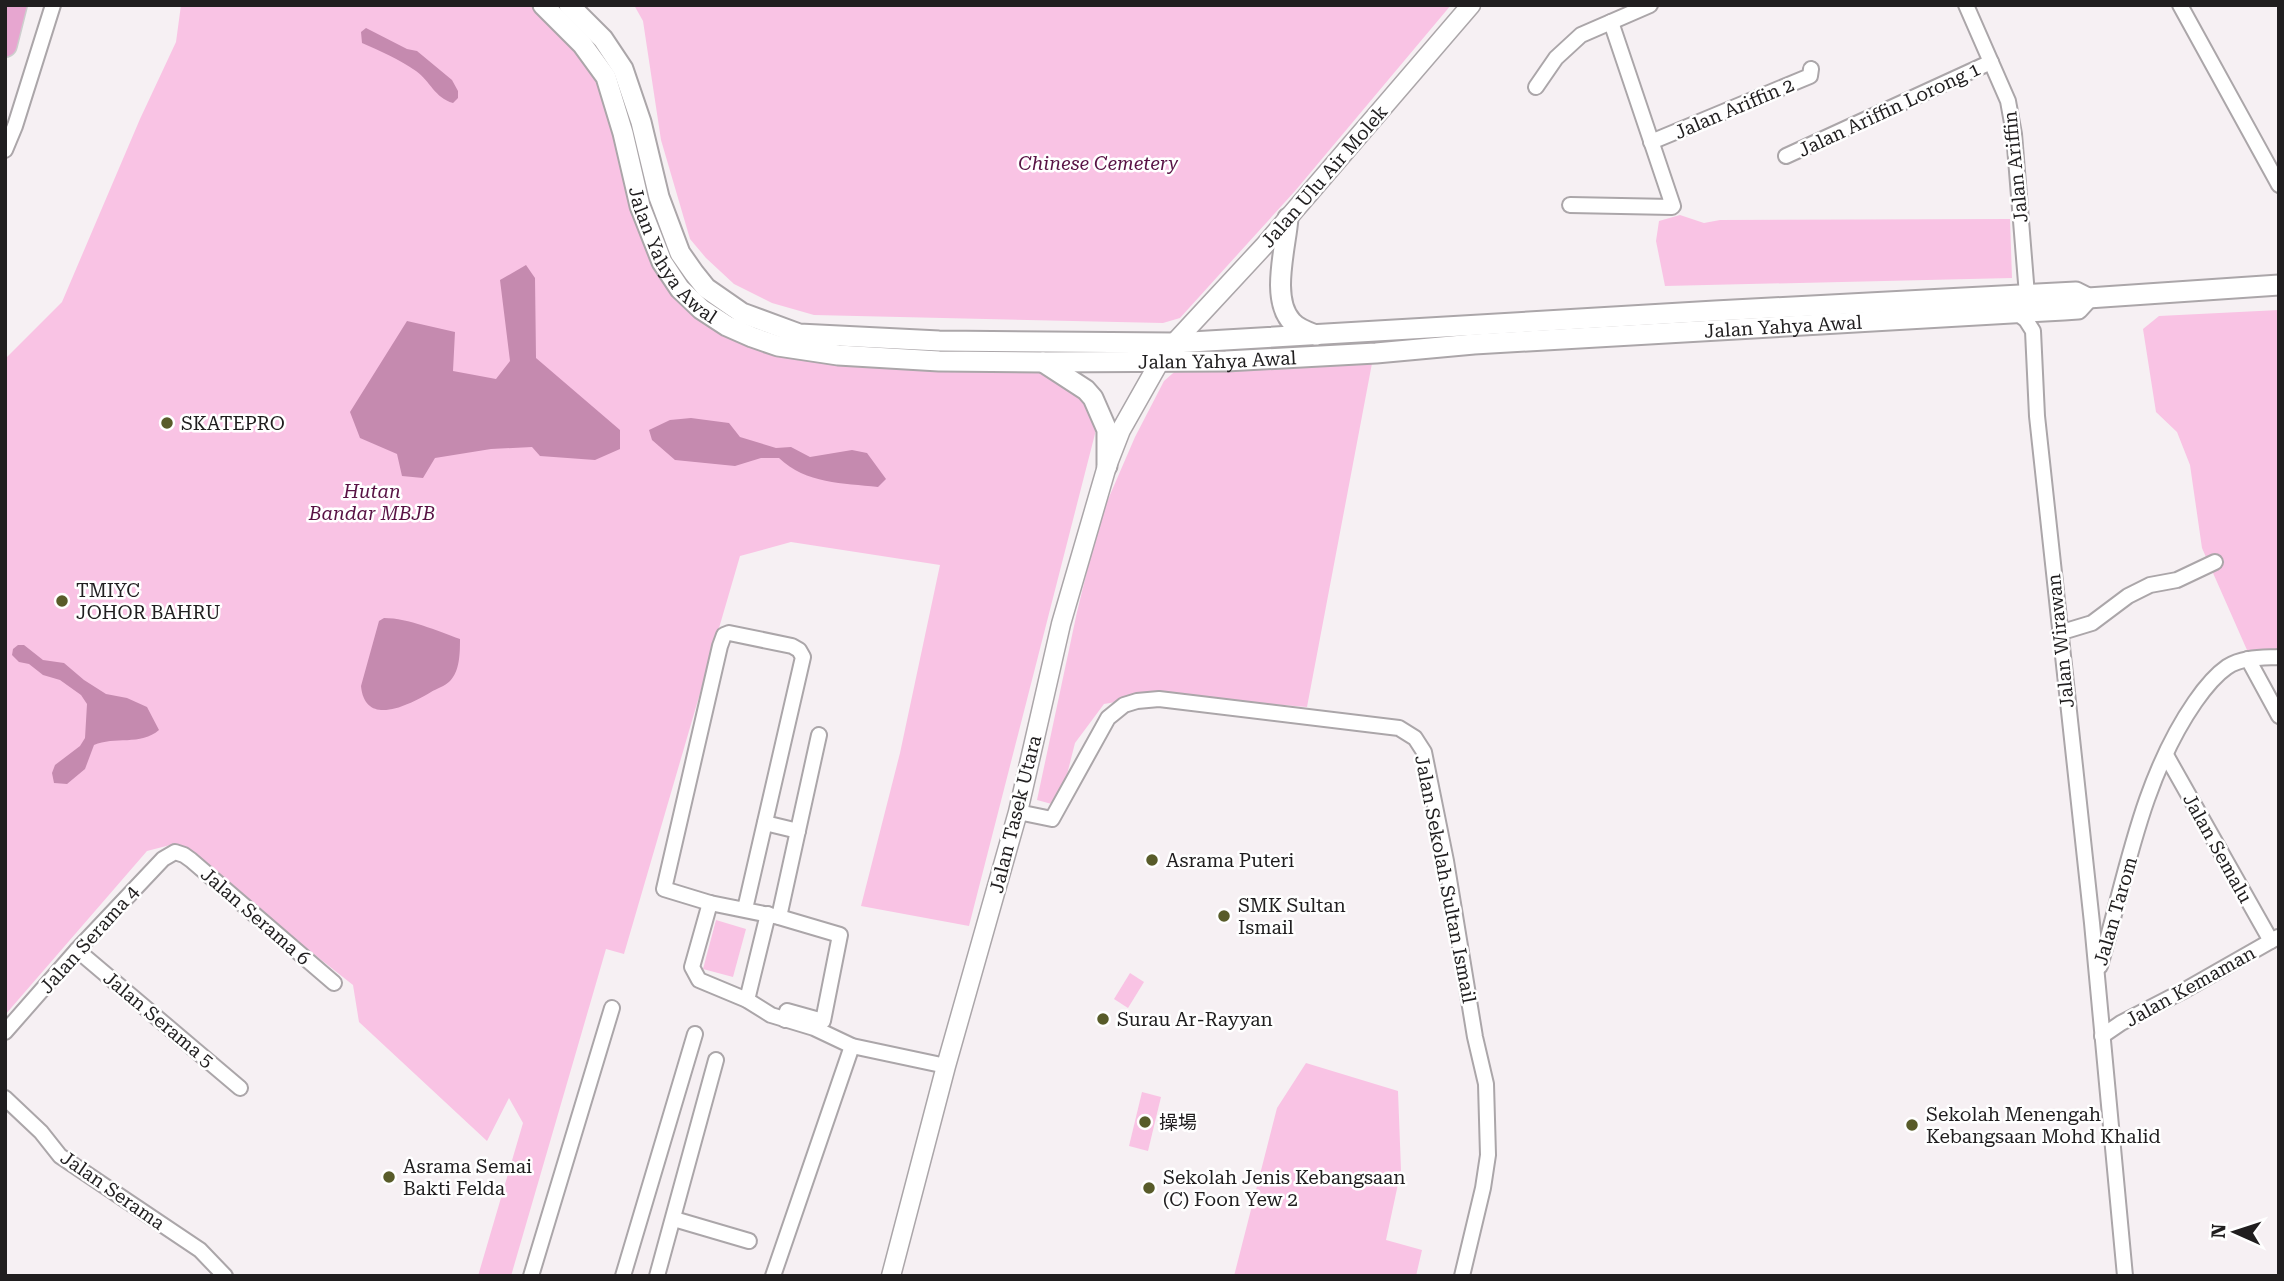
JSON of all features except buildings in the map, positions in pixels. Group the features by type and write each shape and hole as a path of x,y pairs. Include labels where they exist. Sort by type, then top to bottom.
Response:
{"highway":[{"path":"5,45 15,5"}],"main road":[{"name":"Jalan Yahya Awal","path":"542,5 582,44 606,77 623,133 640,206 662,262 680,289 701,309 727,326 778,346 838,355 939,361 1226,361 2054,311 2078,309 2088,298"},
{"name":"Jalan Yahya Awal","path":"569,5 604,39 624,69 641,122 659,197 680,253 706,288 742,313 799,334 1010,342 1174,343 2076,292 2088,298 2279,285"},
{"path":"1288,218 1280,288 1282,301 1292,323 1317,336"},
{"path":"1043,362 1086,390 1093,398 1107,430 1107,466"}],"street":[{"path":"5,150 53,5"},
{"name":"Jalan Ulu Air Molek","path":"1160,361 1288,218 1471,5"},
{"path":"1536,88 1556,58 1581,35 1650,5"},
{"name":"Jalan Ariffin","path":"1966,5 2008,101 2014,134 2027,295"},
{"path":"2180,5 2279,185"},
{"path":"1570,205 1672,207 1673,203 1611,22"},
{"name":"Jalan Ariffin Lorong 1","path":"1786,156 1992,62"},
{"name":"Jalan Ariffin 2","path":"1651,142 1810,76 1811,69"},
{"path":"2017,313 2034,331 2041,321 2054,311"},
{"name":"Jalan Wirawan","path":"2034,331 2037,416 2097,976"},
{"name":"Jalan Tasek Utara","path":"891,1276 946,1066 1018,811 1060,624 1107,466 1121,430 1160,361"},
{"path":"2059,633 2092,623 2109,613 2128,596 2150,585 2177,580 2215,562"},
{"path":"745,909 803,654 792,646 726,633 720,646 664,889 840,935 823,1021 787,1011 785,1020"},
{"name":"Jalan Tarom","path":"2125,1276 2097,976 2145,802 2181,723 2208,684 2228,667 2248,659 2279,657"},
{"path":"2248,659 2279,716"},
{"name":"Jalan Sekolah Sultan Ismail","path":"1018,811 1052,820 1108,718 1124,705 1137,701 1159,699 1361,722 1399,728 1415,738 1424,752 1446,861 1475,1037 1486,1084 1488,1155 1462,1276"},
{"path":"747,1000 798,831 819,735"},
{"name":"Jalan Semalu","path":"2166,755 2275,939"},
{"path":"765,823 798,831"},
{"name":"Jalan Serama 4","path":"5,1032 77,950 163,859 177,852"},
{"name":"Jalan Serama 6","path":"177,852 191,860 334,983"},
{"path":"710,903 693,971 699,980 747,1000 761,1010 814,1028 852,1046 946,1066"},
{"path":"2092,923 2106,921 2115,915"},
{"name":"Jalan Kemaman","path":"2102,1036 2275,939"},
{"name":"Jalan Serama 5","path":"77,950 240,1088"},
{"path":"531,1276 612,1008"},
{"path":"622,1276 695,1034"},
{"path":"773,1276 852,1046"},
{"path":"657,1276 716,1060"},
{"name":"Jalan Serama","path":"5,1098 41,1132 60,1156 200,1250 225,1276"},
{"path":"674,1219 749,1241"}],"green space":[{"name":"Hutan Bandar MBJB","path":"181,5 531,5 543,10 590,62 611,123 636,216 709,324 748,347 864,365 1034,370 1074,383 1097,426 969,926 861,906 900,753 940,565 791,542 740,556 624,954 606,949 511,1276 478,1276 523,1123 509,1098 487,1141 359,1022 353,985 174,844 147,851 5,1015 5,359 62,302 176,42"},
{"name":"Chinese Cemetery","path":"634,5 1451,5 1295,191 1180,318 1163,323 814,315 772,303 734,284 690,239 661,140 643,21"},
{"path":"1680,215 1704,223 1720,220 2010,219 2012,278 1665,286 1656,241 1659,221"},
{"path":"2279,310 2279,651 2247,650 2202,548 2190,465 2177,432 2156,412 2143,329 2159,316"},
{"path":"1373,358 1307,707 1158,695 1104,704 1075,743 1059,806 1037,800 1100,518 1135,437 1164,381 1180,367"},
{"path":"716,920 746,929 733,977 703,969"},
{"path":"1130,973 1144,982 1128,1008 1114,999"},
{"path":"1306,1063 1398,1091 1401,1170 1386,1240 1422,1250 1416,1276 1234,1276 1277,1108"},
{"name":"操場","path":"1142,1092 1161,1097 1148,1151 1129,1146"}],"shaded area":[{"path":"366,28 407,49 417,51 452,80 458,91 458,98 453,103 447,101 416,71 362,43 361,32"},
{"path":"526,265 535,278 536,358 620,430 620,449 595,460 540,456 532,447 491,449 435,458 423,478 402,476 397,454 360,438 350,412 407,321 455,332 453,371 496,379 510,361 500,280"},
{"path":"691,418 729,423 740,437 776,448 791,447 810,457 852,450 867,453 886,479 878,487 826,481 801,473 779,458 761,458 735,466 675,460 652,440 649,430 670,420"},
{"path":"384,618 413,623 460,639 460,650 456,672 448,683 400,707 379,710 364,699 361,686 379,621"},
{"path":"24,645 43,660 64,663 106,694 127,698 147,707 159,730 144,738 94,745 85,769 67,784 54,783 52,773 55,765 80,746 85,738 87,704 81,695 60,680 43,675 29,664 19,662 12,655 13,649"}],"place":[{"name":"SKATEPRO","path":"167,423"},
{"name":"TMIYC JOHOR BAHRU","path":"62,601"},
{"name":"Asrama Puteri","path":"1152,860"},
{"name":"SMK Sultan Ismail","path":"1224,916"},
{"name":"Surau Ar-Rayyan","path":"1103,1019"},
{"name":"操場","path":"1145,1122"},
{"name":"Sekolah Menengah Kebangsaan Mohd Khalid","path":"1912,1125"},
{"name":"Asrama Semai Bakti Felda","path":"389,1177"},
{"name":"Sekolah Jenis Kebangsaan (C) Foon Yew 2","path":"1149,1188"}]}
